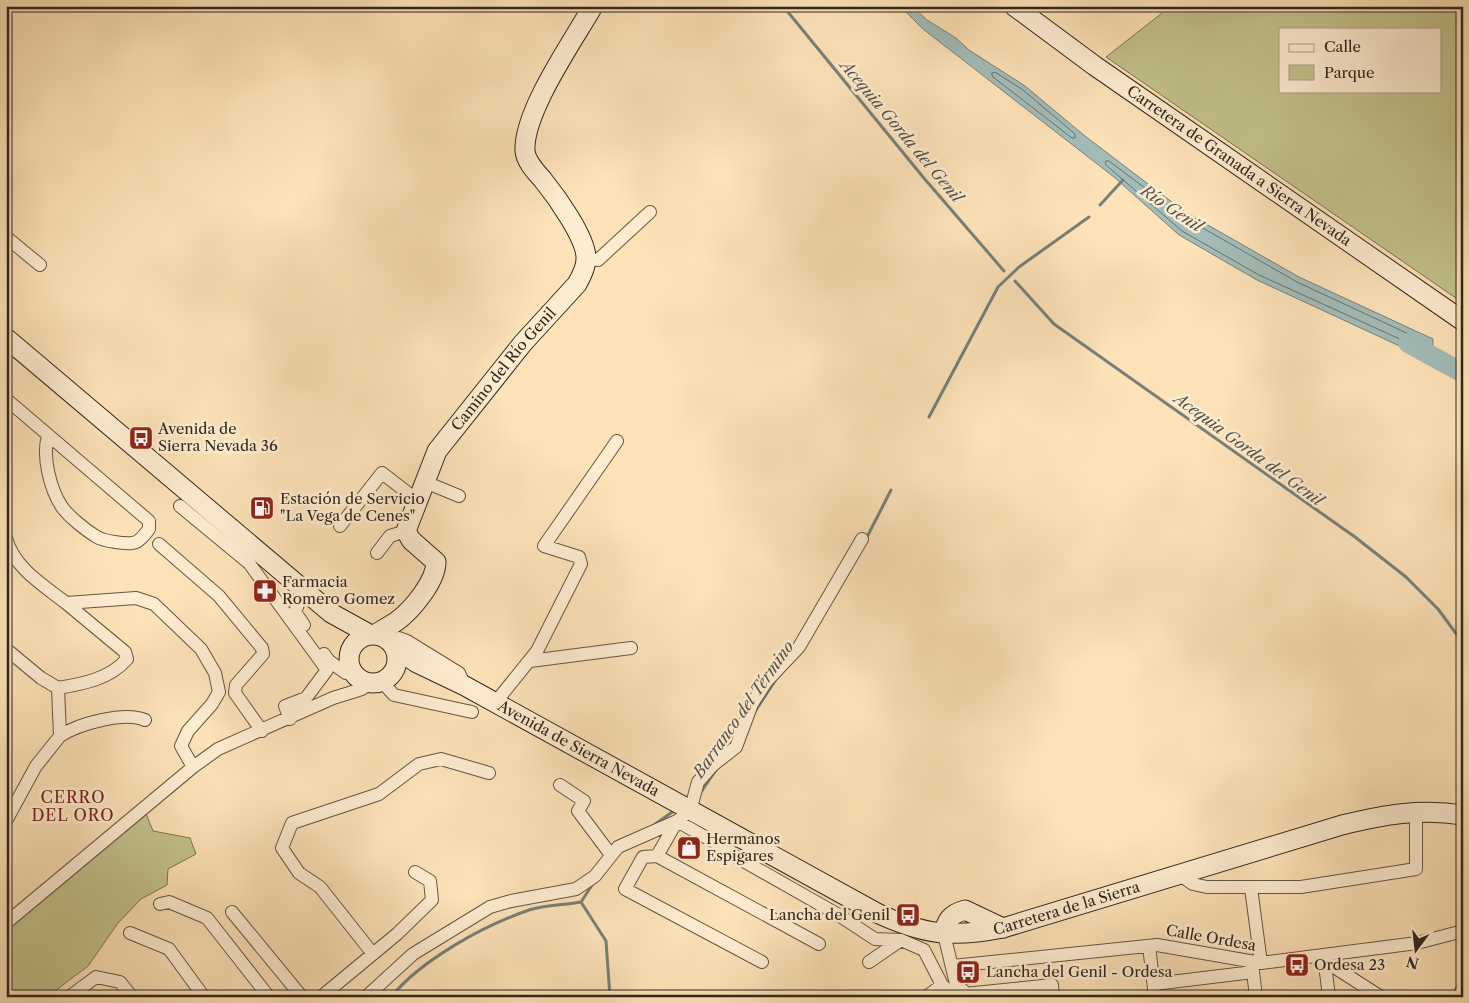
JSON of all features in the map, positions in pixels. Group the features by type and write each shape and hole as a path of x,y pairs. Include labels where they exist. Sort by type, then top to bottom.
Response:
{"street":[{"path":"593,6 535,108 525,152 530,164 566,213 584,247 586,259 598,260 650,212"},
{"name":"Carretera de Granada a Sierra Nevada","path":"1015,7 1095,66 1463,321"},
{"path":"6,237 40,265"},
{"name":"Camino del Río Genil","path":"406,531 416,500 437,451 523,342 577,284 583,273 586,259"},
{"name":"Avenida de Sierra Nevada","path":"6,338 331,613 385,640 442,676 465,686 495,703 683,816"},
{"path":"6,400 149,521 149,529 141,538 133,543 99,538 63,509 56,496 48,466 45,447 48,436"},
{"path":"495,703 537,651 581,564 579,557 544,546 617,441"},
{"path":"340,526 382,473 416,500"},
{"path":"425,482 459,496"},
{"path":"180,506 249,562 327,670 306,698 286,706 290,719"},
{"path":"377,553 390,536 406,531 411,540 436,562 436,570 432,581 398,620 385,640"},
{"path":"6,538 10,552 19,564 125,652 127,659 120,668 88,683 58,688 41,678 6,649"},
{"path":"657,856 683,816 698,782 713,765 736,747 752,704 766,682 799,647 862,539"},
{"path":"159,544 219,596 262,648 263,654 236,685 235,693 262,731"},
{"path":"304,589 295,612 329,661 346,673 353,672"},
{"path":"66,603 136,598 154,604 201,649 215,673 219,692 212,704 188,732 181,746 193,767"},
{"name":"Avenida de Sierra Nevada","path":"331,613 350,652"},
{"name":"Avenida de Sierra Nevada","path":"385,640 398,638 407,641 459,673 465,686"},
{"path":"381,679 360,680 353,672 350,652 358,640 385,640"},
{"path":"6,923 193,767 218,749 381,679 396,663 385,640"},
{"path":"530,661 632,648"},
{"path":"333,698 347,685 353,672"},
{"name":"Avenida de Sierra Nevada","path":"381,679 410,673 442,676"},
{"path":"381,679 394,695 472,712"},
{"path":"58,688 60,736"},
{"path":"6,822 36,766 60,736 70,729 122,717 138,717 145,720"},
{"path":"373,954 320,887 299,873 282,848 292,824 379,794 419,764 441,759 489,772"},
{"path":"560,785 584,801 578,811 611,855"},
{"path":"1180,875 1193,884 1207,887 1251,888 1345,882 1416,869 1416,811"},
{"name":"Carretera de la Sierra","path":"683,816 906,927 944,934 979,933 1003,928 1342,824 1388,814 1416,811 1463,815"},
{"path":"683,816 731,853 875,938 901,940 924,950 942,985 963,996 1052,991"},
{"path":"366,997 413,954 490,907 511,901 576,889 595,876 618,846 683,816"},
{"path":"762,962 625,889 644,857 657,856 819,944"},
{"path":"321,997 373,954 432,900 430,881 415,872"},
{"path":"1251,888 1256,997"},
{"path":"160,904 169,902 207,918 269,997"},
{"path":"232,912 302,997"},
{"name":"Calle Ordesa","path":"952,966 1149,946 1255,965 1417,943 1463,931"},
{"path":"130,933 168,949 204,997"},
{"path":"944,934 956,984 963,996"},
{"path":"869,962 901,940"},
{"path":"1149,946 1154,993 1255,965"},
{"path":"1328,956 1329,997"},
{"path":"1328,956 1334,967 1382,997"},
{"path":"69,997 96,977 120,982 132,997"},
{"path":"926,997 942,985"},
{"path":"1458,997 1463,988"}],"green space":[{"path":"1171,6 1463,6 1463,303 1106,57"},
{"path":"145,811 153,831 190,838 196,854 168,869 167,885 141,899 118,923 88,966 47,997 6,997 6,929"}],"water":[{"path":"900,6 912,6 927,20 956,38 969,50 1025,86 1085,136 1185,212 1299,277 1433,339 1432,361 1257,280 1179,235 1114,177 923,29"}],"waterway":[{"name":"Acequia Gorda del Genil","path":"783,6 923,177 1004,271"},
{"name":"Barranco del Término","path":"1100,205 1123,180"},
{"name":"Barranco del Término","path":"929,417 998,287 1019,267 1089,217"},
{"name":"Acequia Gorda del Genil","path":"1015,281 1054,324 1355,537 1406,577 1438,609 1463,643"},
{"name":"Río Genil","path":"1408,343 1463,373"},
{"name":"Barranco del Término","path":"866,539 891,490"},
{"name":"Barranco del Término","path":"754,713 775,681"},
{"name":"Barranco del Término","path":"701,792 716,770"},
{"name":"Barranco del Término","path":"654,825 675,810"},
{"name":"Barranco del Término","path":"391,997 404,983 436,957 473,935 529,910 581,902 594,882"},
{"path":"581,902 606,941 610,997"}],"place":[{"name":"Avenida de Sierra Nevada 36","path":"141,438"},
{"name":"Estación de Servicio \"La Vega de Cenes\"","path":"262,508"},
{"name":"Farmacia Romero Gomez","path":"265,591"},
{"name":"Hermanos Espigares","path":"689,848"},
{"name":"Lancha del Genil","path":"908,915"},
{"name":"Ordesa 23","path":"1297,965"},
{"name":"Lancha del Genil - Ordesa","path":"968,972"}],"district":[{"name":"CERRO DEL ORO","path":"73,806"}]}
